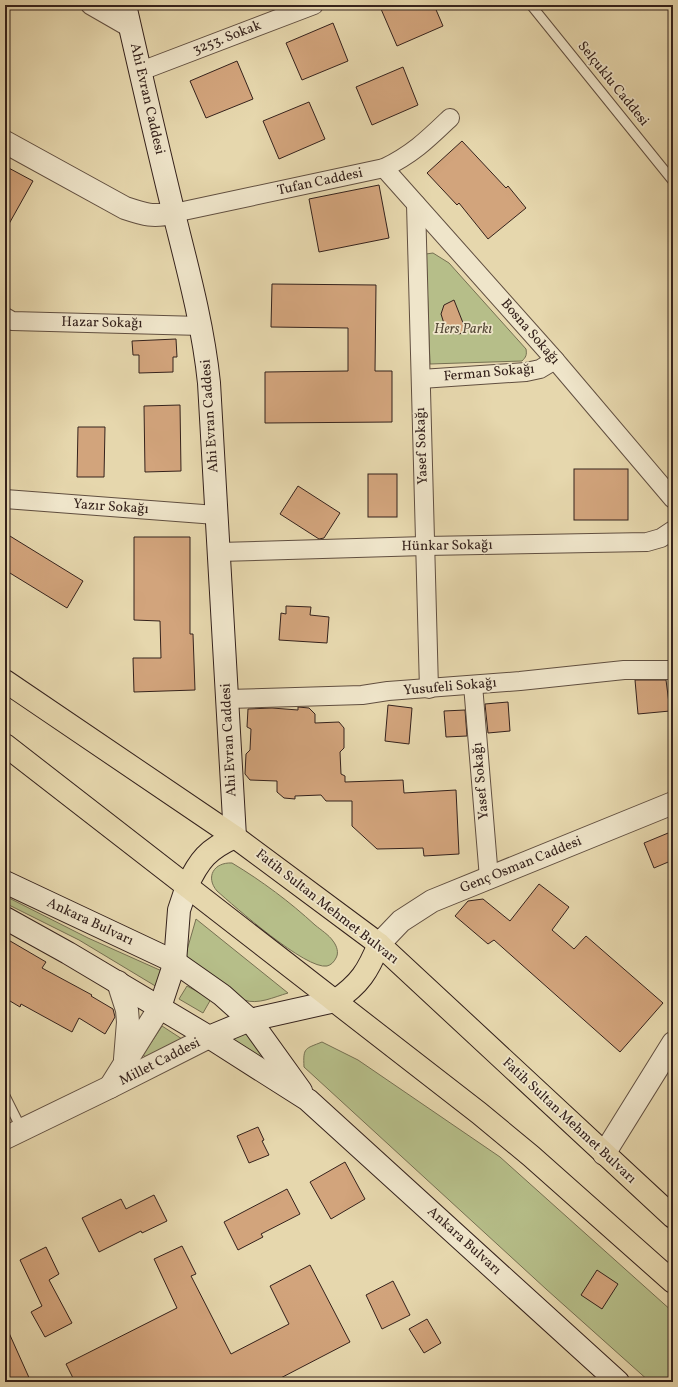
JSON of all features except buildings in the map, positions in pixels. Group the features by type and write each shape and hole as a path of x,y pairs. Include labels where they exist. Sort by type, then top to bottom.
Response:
{"highway":[{"name":"Fatih Sultan Mehmet Bulvarı","path":"5,681 235,836 379,944 673,1217"},
{"path":"5,745 480,1113 531,1156 673,1282"},
{"path":"187,886 210,850 235,836"},
{"path":"335,1001 356,985 363,976 373,960 379,944"}],"main road":[{"name":"Ahi Evran Caddesi","path":"125,5 195,298 206,354 209,383 235,836"},
{"path":"5,142 125,208 144,215 174,213"},
{"name":"Genç Osman Caddesi","path":"379,944 401,921 432,901 673,803"},
{"name":"Ankara Bulvarı","path":"5,882 175,962 222,995 250,1020 308,1100"},
{"path":"160,1006 175,962 179,910 187,886"},
{"name":"Ankara Bulvarı","path":"6,920 160,1006 308,1100 618,1382"},
{"name":"Millet Caddesi","path":"118,982 127,1010 128,1022 125,1063"},
{"path":"209,1037 250,1020 335,1001"},
{"name":"Millet Caddesi","path":"110,1087 160,1006"},
{"name":"Millet Caddesi","path":"14,1134 209,1037"},
{"path":"604,1154 673,1043"}],"street":[{"path":"90,5 130,28"},
{"name":"3253. Sokak","path":"141,71 314,5"},
{"name":"Tufan Caddesi","path":"174,213 384,168 403,159 422,145 450,118"},
{"name":"Bosna Sokağı","path":"384,168 555,360 673,499"},
{"name":"Yasef Sokağı","path":"416,204 429,689"},
{"name":"Hazar Sokağı","path":"7,324 201,326"},
{"name":"Ferman Sokağı","path":"421,379 526,372 540,369 555,360"},
{"name":"Yazır Sokağı","path":"5,499 216,515"},
{"name":"Hünkar Sokağı","path":"219,552 647,542 661,538 673,530"},
{"name":"Yusufeli Sokağı","path":"227,699 362,695 624,670 673,670"},
{"name":"Yasef Sokağı","path":"472,685 489,878"}],"lane":[{"name":"Selçuklu Caddesi","path":"531,5 673,181"},
{"path":"5,1096 14,1134"}],"green space":[{"name":"Hers Parkı","path":"433,253 449,263 526,349 526,356 522,361 430,364 426,254"},
{"path":"232,863 254,877 296,908 333,941 336,945 337,956 330,965 317,965 287,948 238,910 217,891 213,886 212,881 213,871 220,865"},
{"path":"5,896 88,938 164,972 157,987 79,940 5,903"},
{"path":"196,919 288,993 255,1002 244,1000 185,957"},
{"path":"187,986 211,999 203,1013 179,999"},
{"path":"162,1026 182,1039 149,1059 143,1055"},
{"path":"236,1034 250,1034 269,1057 266,1063 233,1040"},
{"path":"322,1042 358,1060 500,1157 673,1312 673,1382 650,1382 546,1289 304,1067 304,1056 306,1050"}]}
